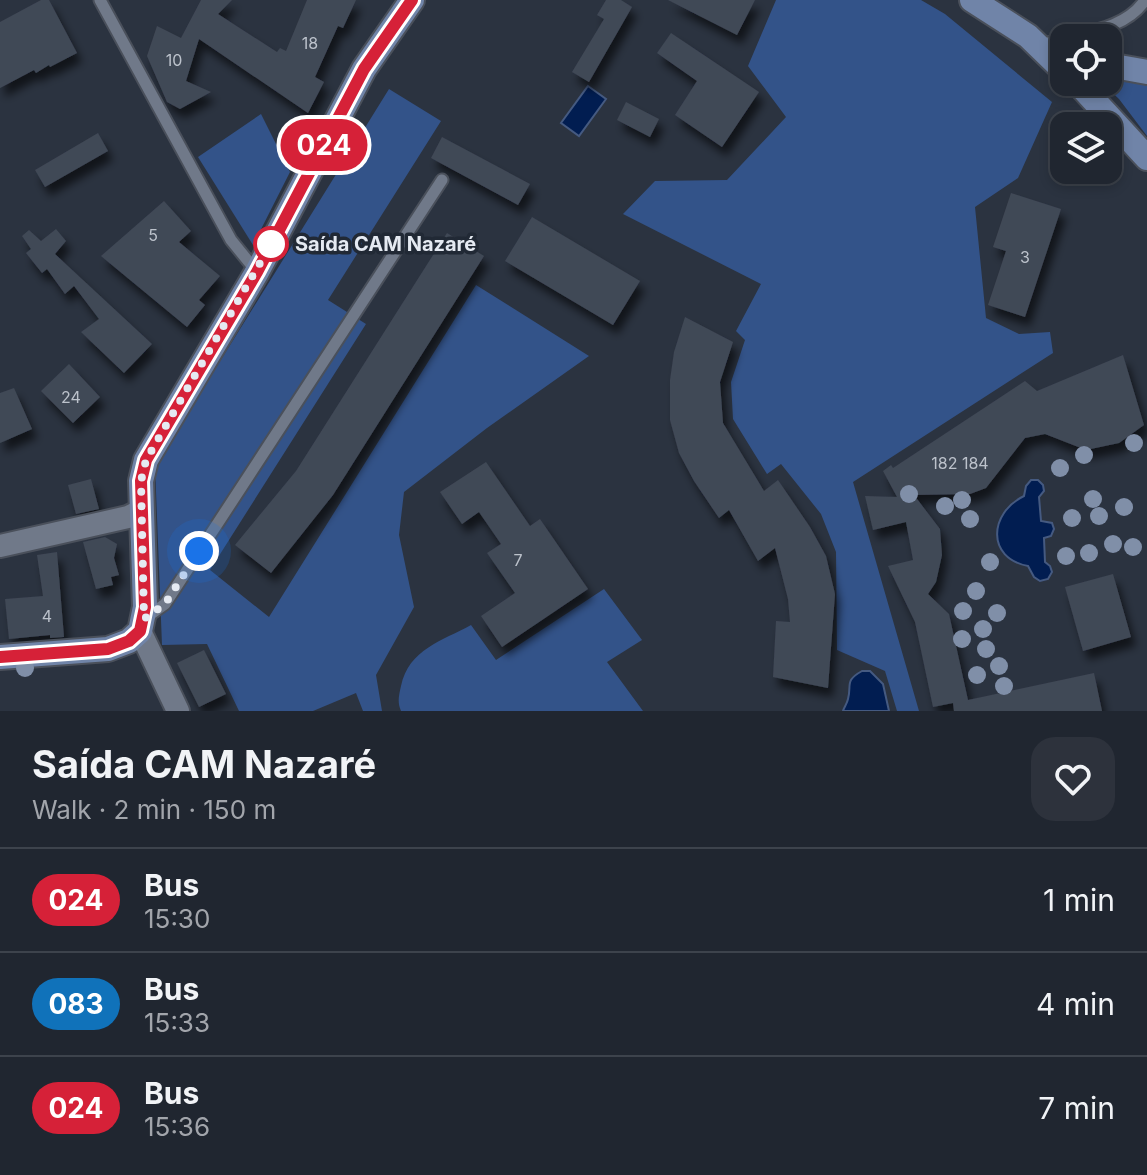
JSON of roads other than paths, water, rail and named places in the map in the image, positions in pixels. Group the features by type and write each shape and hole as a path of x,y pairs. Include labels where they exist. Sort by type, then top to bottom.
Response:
{"street":[{"path":"178,711 142,625 141,481 146,460 257,272 364,69 412,0"},
{"path":"974,0 1047,42"},
{"path":"1122,68 1147,72"},
{"path":"1090,96 1142,152 1147,179"},
{"path":"0,546 128,517 142,510"},
{"path":"0,657 108,649 129,641 142,625"}],"lane":[{"path":"100,0 231,240 257,272"},
{"path":"1047,42 1115,25 1129,17 1145,0"},
{"path":"142,625 165,604 442,180"}],"place":[{"name":"Saída CAM Nazaré","path":"271,244"}]}
